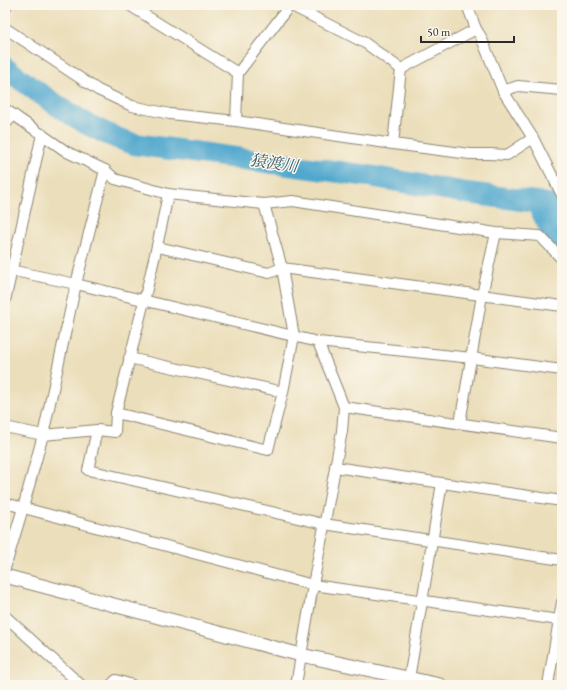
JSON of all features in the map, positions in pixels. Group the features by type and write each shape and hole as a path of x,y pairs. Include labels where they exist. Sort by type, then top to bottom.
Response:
{"street":[{"path":"129,5 238,74"},
{"path":"236,121 238,74 290,5 365,43 401,69"},
{"path":"467,5 503,91 533,138 560,190"},
{"path":"5,28 98,90 132,106 170,114 236,121 470,154 507,155 533,138"},
{"path":"401,69 476,29"},
{"path":"393,144 401,69"},
{"path":"503,91 518,86 562,90"},
{"path":"5,109 67,152 104,170 115,178 168,194 264,204 293,201 496,233 540,236 562,259"},
{"path":"5,124 14,115"},
{"path":"5,301 9,270 42,134"},
{"path":"5,568 43,434 76,284 104,170"},
{"path":"5,427 43,434 97,430 115,432 116,413 143,301 158,247 168,194"},
{"path":"116,413 268,450 283,392 294,336 282,268 264,204"},
{"path":"460,423 482,295 496,233"},
{"path":"158,247 269,272 282,268 562,306"},
{"path":"9,270 76,284 318,342 472,358 562,370"},
{"path":"296,685 342,431 344,406 318,342"},
{"path":"129,358 283,392"},
{"path":"344,406 562,438"},
{"path":"97,430 88,470 324,524 562,560"},
{"path":"335,467 562,501"},
{"path":"409,679 442,483"},
{"path":"5,503 313,585 559,620"},
{"path":"5,576 301,655 440,685"},
{"path":"548,685 562,602"},
{"path":"5,616 81,685"},
{"path":"111,685 116,680 132,685"}],"waterway":[{"name":"猿渡川","path":"5,68 66,112 99,130 134,144 369,176 467,193 537,202 562,207"},
{"path":"537,202 551,230 562,243"}]}
